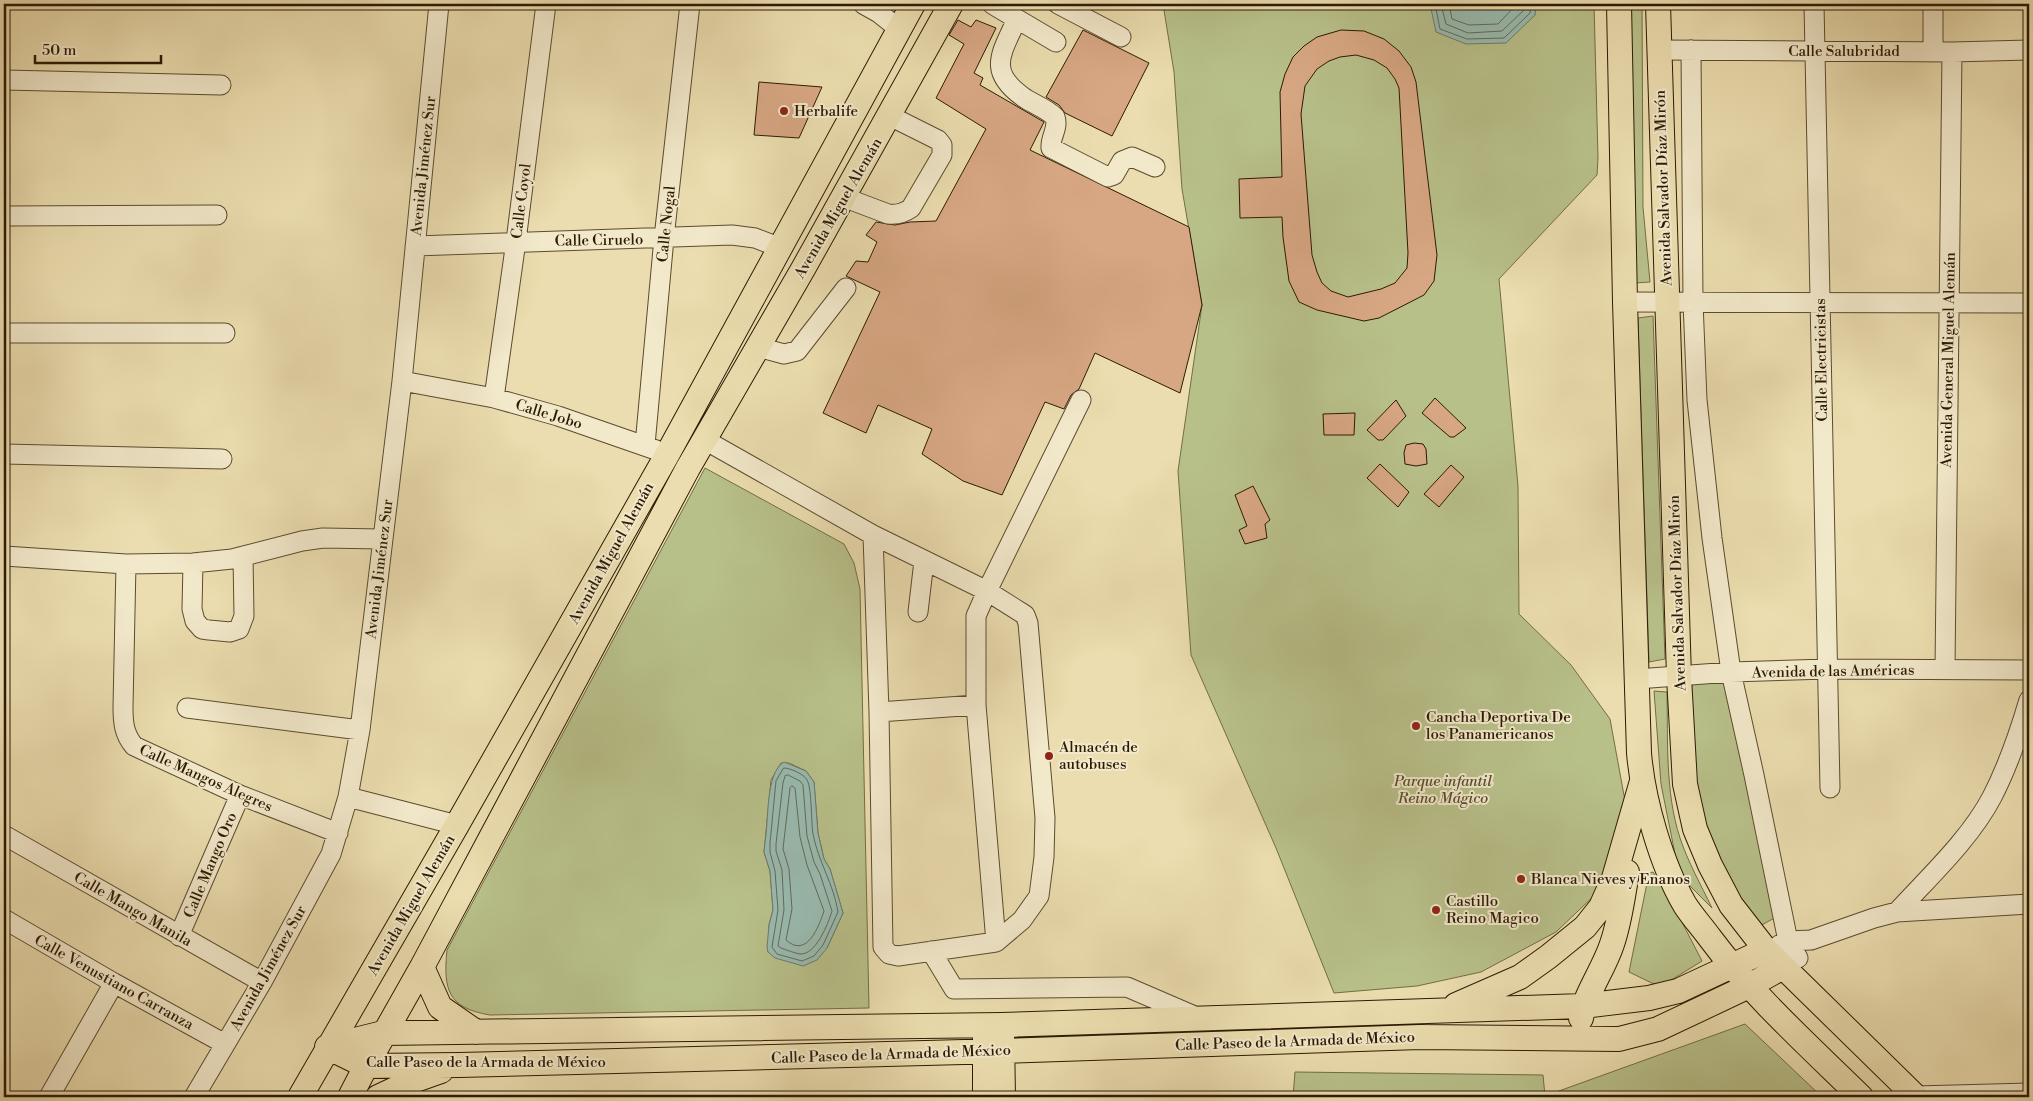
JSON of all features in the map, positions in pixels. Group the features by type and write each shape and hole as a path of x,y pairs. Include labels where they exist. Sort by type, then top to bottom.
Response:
{"main road":[{"name":"Avenida Miguel Alemán","path":"300,1097 667,455 913,4"},
{"name":"Avenida Miguel Alemán","path":"350,1097 383,1033 422,967 688,468 804,269 951,4"},
{"path":"1619,4 1625,302 1642,781 1664,858 1685,905 1748,986 1861,1097"},
{"name":"Avenida Salvador Díaz Mirón","path":"1658,4 1679,677 1685,784 1695,829 1710,865 1731,905 1766,950 1791,963 1916,1097"},
{"path":"1445,1010 1520,977 1585,928 1601,907 1614,878 1642,781"},
{"path":"1577,1038 1583,1006 1604,966 1613,942 1633,847 1630,821"},
{"name":"Calle Paseo de la Armada de México","path":"327,1048 383,1033 993,1025 1583,1006 1649,998 1668,993 1766,950"},
{"name":"Calle Paseo de la Armada de México","path":"327,1048 366,1066 642,1062 1420,1037 1619,1039 1658,1029 1791,963"},
{"path":"422,967 440,1007 476,1032"},
{"path":"985,1097 993,1051 993,1025"},
{"path":"877,1027 879,1054"},
{"path":"776,1028 778,1057"},
{"path":"993,1051 1003,1097"},
{"path":"378,1097 410,1082 459,1065"}],"street":[{"name":"Avenida Jiménez Sur","path":"194,1097 262,982 331,854 348,797 360,730 402,381 439,4"},
{"name":"Calle Coyol","path":"494,398 546,4"},
{"name":"Calle Nogal","path":"645,445 664,238 690,4"},
{"path":"863,4 879,13 899,29"},
{"path":"992,4 1056,42"},
{"path":"1058,4 1121,37"},
{"name":"Calle Electricistas","path":"1814,4 1830,788"},
{"path":"1932,4 1933,51"},
{"path":"1017,20 1001,56 1000,70 1006,81 1024,98 1055,117 1056,125 1051,148 1108,177 1114,175 1122,162 1132,157 1154,167"},
{"name":"Calle Salubridad","path":"1660,50 1952,52 2029,50"},
{"name":"Avenida Salvador Díaz Mirón","path":"1691,50 1693,302 1698,410 1712,538 1731,672 1754,775 1791,963"},
{"name":"Avenida General Miguel Alemán","path":"1944,669 1952,52"},
{"path":"4,80 221,85"},
{"path":"843,197 894,215 912,208 942,155 942,145 938,140 890,116"},
{"path":"4,216 218,215"},
{"name":"Calle Ciruelo","path":"414,246 744,235 781,248"},
{"path":"758,347 784,354 797,350 846,288"},
{"path":"1625,302 2029,303"},
{"path":"4,333 225,333"},
{"name":"Calle Jobo","path":"402,381 494,398 645,445 667,455 688,468"},
{"path":"996,942 976,705 976,616 1081,400"},
{"path":"705,440 873,535 987,591 1025,615 1028,623 1045,818 1044,857 1039,896 1022,920 996,942 898,956 888,954 883,947 879,712 873,535"},
{"path":"4,454 222,459"},
{"path":"4,556 126,564 194,563 242,556 302,541 323,538 382,538"},
{"path":"194,563 192,609 195,622 202,629 230,632 239,629 244,616 242,556"},
{"path":"918,612 924,561"},
{"name":"Calle Mangos Alegres","path":"126,564 122,707 123,726 127,738 134,746 240,795 338,833"},
{"name":"Avenida de las Américas","path":"1637,679 1731,672 1827,669 2029,670"},
{"path":"1897,912 1968,834 1992,798 2016,745 2029,700"},
{"path":"879,712 976,705"},
{"path":"187,708 360,730"},
{"name":"Calle Mango Oro","path":"180,936 240,795"},
{"path":"348,797 457,825"},
{"name":"Calle Mango Manila","path":"4,835 262,982"},
{"path":"1766,950 1788,942 1811,940 1897,912 2029,904"},
{"name":"Calle Venustiano Carranza","path":"4,919 114,983 225,1044"},
{"path":"1791,963 1811,940"},
{"path":"931,951 954,989 1127,987 1200,1018"},
{"path":"48,1097 114,983"},
{"path":"642,1062 643,1031"},
{"path":"1916,1097 2029,1093"}],"green space":[{"name":"Parque infantil Reino Mágico","path":"1163,4 1594,4 1597,175 1499,279 1518,486 1519,614 1571,665 1610,719 1628,817 1599,891 1556,932 1481,972 1417,986 1334,993 1276,848 1191,655 1178,471 1202,305 1182,189 1174,72"},
{"path":"1625,4 1642,4 1643,207 1650,282 1635,283"},
{"path":"1653,316 1665,659 1649,662 1638,318"},
{"path":"705,468 844,544 854,563 860,589 869,1008 490,1015 465,1008 451,995 446,976 447,950","holes":["781,763 789,763 806,771 814,782 818,833 824,859 830,869 843,913 827,948 768,952 769,925 773,910 770,871 764,852 771,780"]},
{"path":"1725,681 1778,916 1760,926 1715,864 1690,776 1687,716 1692,684"},
{"path":"1654,691 1667,692 1668,766 1675,820 1687,856 1712,908 1688,884 1677,864 1661,784"},
{"path":"1653,872 1668,895 1702,961 1660,987 1629,972 1649,873"},
{"path":"1745,1024 1822,1097 1293,1097 1295,1072 1543,1075 1545,1096"}],"water":[{"path":"1430,4 1536,4 1535,15 1506,43 1466,44 1436,32"},
{"path":"784,762 806,771 814,782 818,833 824,859 830,869 843,913 827,948 817,960 803,966 775,958 768,952 767,947 769,925 773,910 770,871 764,852 771,787 778,768"}],"building":[{"path":"958,20 971,27 976,20 996,28 974,73 983,78 980,85 1044,122 1030,150 1189,227 1202,305 1180,393 1095,353 1079,389 1071,395 1064,409 1045,402 1002,495 963,481 922,454 932,429 878,405 866,433 823,413 880,292 846,276 856,261 868,262 877,242 866,235 876,222 895,225 910,222 936,221 986,129 936,98 964,44 949,35"},
{"path":"1083,30 1149,63 1112,136 1065,113 1059,105 1046,97"},
{"path":"1341,30 1364,31 1384,39 1399,51 1411,67 1416,82 1437,255 1434,281 1424,295 1379,318 1364,321 1317,310 1299,302 1289,281 1282,217 1240,218 1239,179 1282,177 1280,92 1285,74 1293,57 1317,37","holes":["1356,55 1374,60 1387,68 1399,88 1408,253 1407,268 1395,283 1381,289 1348,297 1331,291 1322,283 1312,255 1301,114 1305,86 1317,69 1329,61 1340,57"]},
{"name":"Herbalife","path":"759,82 822,87 799,138 754,135"},
{"path":"1435,398 1466,428 1454,437 1450,437 1422,413"},
{"path":"1396,400 1406,416 1383,440 1378,440 1367,430"},
{"path":"1355,413 1354,435 1324,435 1323,414"},
{"path":"1414,443 1423,444 1426,449 1427,464 1416,466 1405,464 1404,453 1406,445"},
{"path":"1380,464 1409,492 1398,507 1367,478"},
{"path":"1451,465 1464,477 1439,507 1424,494"},
{"path":"1253,486 1270,520 1265,524 1267,538 1245,544 1239,530 1247,526 1235,495"}],"place":[{"name":"Herbalife","path":"784,111"},
{"name":"Cancha Deportiva De los Panamericanos","path":"1416,726"},
{"name":"Almacén de autobuses","path":"1049,756"},
{"name":"Blanca Nieves y Enanos","path":"1521,879"},
{"name":"Castillo Reino Magico","path":"1436,910"}]}
